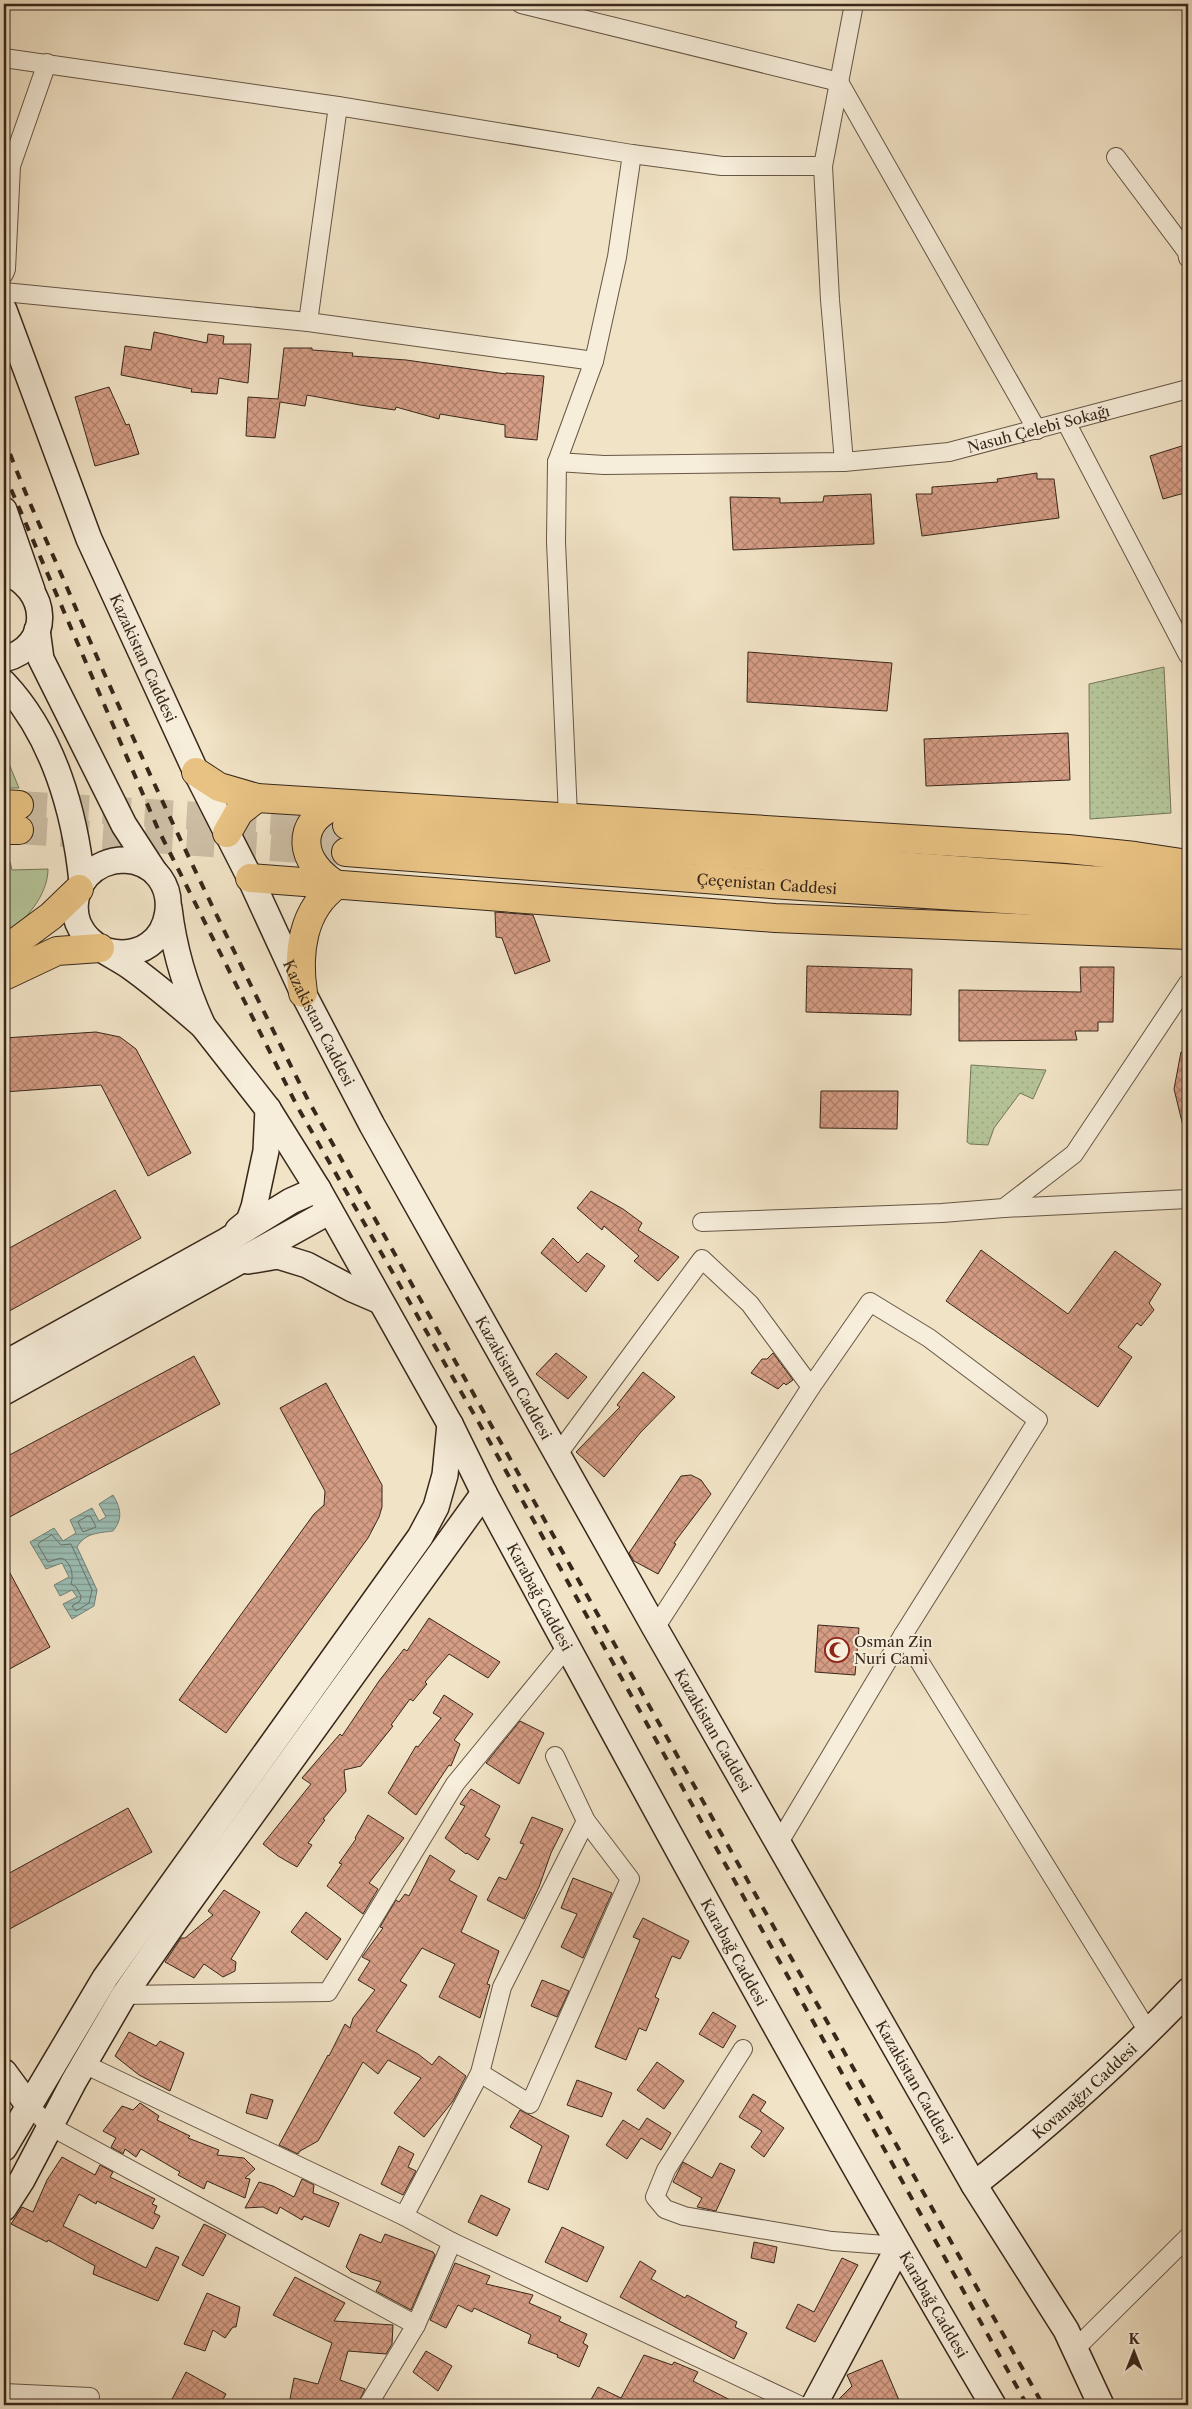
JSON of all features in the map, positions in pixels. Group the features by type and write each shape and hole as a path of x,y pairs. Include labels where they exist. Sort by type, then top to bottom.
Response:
{"main road":[{"name":"Kazakistan Caddesi","path":"4,310 89,539 196,772 250,878 303,993 372,1125 655,1628 974,2185 1066,2330 1101,2405"},
{"path":"4,510 38,604 40,618 31,642 22,651 4,659"},
{"path":"4,572 19,578 32,590"},
{"path":"37,630 38,644 44,664 124,825 166,891 178,962 191,1001 203,1026"},
{"path":"4,683 25,708 55,769 76,837 80,885 75,906 78,922 86,937 148,979 203,1026"},
{"path":"196,772 219,787 257,798 342,814 568,816 1068,849 1188,864"},
{"path":"227,833 239,812 257,798"},
{"path":"337,886 315,869 309,860 307,842 311,825 315,818 328,808 342,814"},
{"name":"Çeçenistan Caddesi","path":"342,814 1090,880 1188,883"},
{"name":"Çeçenistan Caddesi","path":"346,852 1124,908 1188,910"},
{"path":"4,951 51,916 99,866 114,861 138,863 157,876"},
{"path":"250,878 775,918 1188,935"},
{"path":"303,993 300,960 306,927 325,893 337,886"},
{"path":"4,976 57,951 103,949 129,953 149,945 163,929 169,908"},
{"name":"Karabağ Caddesi","path":"203,1026 268,1110 318,1189 450,1424 484,1493 765,2007 899,2246 994,2405"},
{"path":"226,1241 249,1221 254,1206 266,1151 268,1110"},
{"path":"4,1364 226,1241 291,1201 318,1189"},
{"path":"4,1392 240,1262 303,1224 330,1211"},
{"path":"240,1262 278,1256 306,1265 352,1290 380,1301"},
{"path":"156,1280 170,1301"},
{"path":"6,2135 29,2106 105,1978 420,1538 436,1507 443,1483 450,1424"},
{"path":"4,2208 22,2180 84,2064 124,1995 484,1493"},
{"name":"Kovanağzı Caddesi","path":"974,2185 1033,2138 1149,2033 1188,1991"},
{"path":"4,2072 29,2106"},
{"path":"814,2405 899,2246"}],"street":[{"path":"521,4 839,82 1037,430"},
{"path":"844,462 830,300 822,166 854,4"},
{"path":"4,58 338,106 632,154 722,166 822,166"},
{"path":"4,274 6,268 12,166 47,63"},
{"path":"308,322 338,106"},
{"path":"568,816 556,551 557,462 594,361 616,257 632,154"},
{"path":"1116,157 1187,252 1188,258"},
{"path":"4,292 308,322 594,361"},
{"name":"Nasuh Çelebi Sokağı","path":"557,462 604,465 844,462 949,452 1188,389"},
{"path":"1066,422 1188,656"},
{"path":"1004,1208 1074,1154 1188,983"},
{"path":"702,1222 942,1213 1188,1199"},
{"path":"558,1454 702,1260 750,1304 811,1388"},
{"path":"655,1628 811,1388 870,1302 929,1338 1038,1420 903,1635 778,1844"},
{"path":"903,1635 1149,2033"},
{"path":"124,1995 328,1992 455,1784 568,1647"},
{"path":"480,2073 530,2104 630,1879 586,1822 555,1756"},
{"path":"404,2216 480,2073 502,1987 586,1822"},
{"path":"743,2049 666,2170 654,2197 665,2209 684,2216 832,2242 899,2246"},
{"path":"84,2064 404,2216 452,2242 800,2405"},
{"path":"29,2106 50,2126 416,2325"},
{"path":"1075,2349 1188,2237"},
{"path":"368,2405 416,2325 452,2242"},
{"path":"4,2393 90,2397"}],"green space":[{"path":"1164,667 1171,813 1090,819 1089,684"},
{"path":"4,752 19,788 7,788 4,793"},
{"path":"10,862 12,870 48,869 44,888 34,907 20,923 4,935 4,863"},
{"path":"971,1065 1046,1070 1033,1099 1020,1093 994,1128 988,1145 970,1144 967,1142"}],"water":[{"path":"113,1495 120,1513 116,1527 113,1531 88,1536 77,1547 97,1590 94,1606 72,1619 63,1604 77,1597 72,1590 60,1596 54,1585 69,1577 62,1563 46,1569 30,1542 54,1528 63,1541 76,1533 70,1520 92,1508 99,1521 106,1517 99,1504"}],"building":[{"path":"154,332 207,343 208,334 224,336 223,344 251,344 248,383 219,378 217,394 191,392 192,389 121,375 125,346 151,350"},
{"path":"284,348 312,348 312,350 353,353 352,356 406,360 506,374 544,376 537,440 505,437 505,425 440,414 439,419 396,407 395,410 307,395 305,406 280,402 275,438 246,436 248,397 278,399"},
{"path":"109,387 126,425 129,424 139,454 95,466 75,397"},
{"path":"1188,444 1188,492 1163,499 1150,456"},
{"path":"1037,473 1037,479 1054,479 1059,518 922,536 916,494 932,494 932,487 998,482 997,479"},
{"path":"871,494 874,544 733,550 730,497 780,498 780,503 823,502 824,496"},
{"path":"748,652 892,663 887,711 747,702"},
{"path":"1068,733 1070,780 926,786 924,739"},
{"path":"495,912 533,915 550,961 515,974 502,938 496,937"},
{"path":"807,966 912,969 911,1015 806,1012"},
{"path":"1080,967 1114,967 1113,1022 1098,1022 1098,1031 1075,1031 1077,1040 959,1041 959,990 1081,992"},
{"path":"96,1032 120,1037 136,1049 191,1153 148,1176 101,1085 4,1092 4,1038"},
{"path":"1181,1052 1188,1053 1188,1125 1183,1126 1174,1089"},
{"path":"821,1091 898,1091 897,1129 820,1128"},
{"path":"115,1190 141,1238 4,1314 4,1251"},
{"path":"591,1191 623,1209 642,1223 638,1230 679,1257 658,1281 634,1261 639,1256 604,1226 602,1230 577,1208"},
{"path":"553,1238 578,1263 587,1253 605,1266 586,1292 541,1253"},
{"path":"981,1250 1068,1314 1115,1251 1161,1284 1149,1303 1154,1310 1141,1326 1137,1323 1118,1347 1132,1357 1098,1407 946,1301"},
{"path":"556,1353 587,1377 568,1399 536,1374"},
{"path":"773,1353 793,1380 786,1385 784,1383 778,1389 751,1373 762,1359 767,1359"},
{"path":"194,1356 220,1404 4,1520 4,1458"},
{"path":"643,1372 675,1397 640,1433 604,1477 576,1452 620,1407 617,1405"},
{"path":"326,1383 382,1485 382,1507 368,1538 226,1733 179,1700 314,1514 324,1505 325,1491 280,1408"},
{"path":"691,1475 701,1480 711,1494 674,1543 676,1544 658,1574 634,1561 629,1553 681,1476"},
{"path":"4,1562 50,1647 4,1672"},
{"path":"429,1618 500,1662 488,1678 449,1654 425,1682 427,1684 413,1701 410,1699 391,1725 393,1726 361,1766 344,1770 346,1791 323,1819 325,1820 308,1843 312,1845 297,1867 278,1856 263,1844 311,1784 302,1778 340,1734 342,1736 379,1681 404,1649 407,1651"},
{"name":"Osman Zin Nuri Cami","path":"818,1625 859,1628 855,1675 815,1672"},
{"path":"444,1695 473,1714 454,1740 460,1744 451,1766 449,1765 416,1815 388,1793 416,1746 418,1747 441,1718 433,1713"},
{"path":"520,1721 544,1733 519,1784 486,1763"},
{"path":"471,1789 500,1806 485,1836 490,1839 478,1860 466,1854 445,1838 465,1806 460,1804"},
{"path":"128,1808 152,1852 4,1932 4,1876"},
{"path":"368,1815 404,1838 369,1883 378,1889 363,1914 327,1886 342,1864 339,1863 356,1839"},
{"path":"532,1817 563,1829 524,1919 487,1900 499,1877 506,1880 524,1844 520,1843"},
{"path":"430,1855 455,1871 449,1880 477,1896 461,1932 499,1951 487,1984 490,1985 480,2018 439,1997 455,1964 422,1948 400,1981 407,1985 376,2031 418,2054 432,2065 439,2056 466,2076 453,2101 424,2137 394,2113 421,2078 388,2060 378,2074 363,2062 318,2141 298,2154 279,2145 345,2024 350,2028 353,2018 375,1990 358,1980 370,1961 362,1957 383,1928 380,1927 396,1900 399,1902 405,1894 409,1896"},
{"path":"573,1878 612,1893 583,1958 561,1947 577,1914 561,1908"},
{"path":"224,1890 260,1912 231,1959 236,1962 235,1971 223,1977 204,1964 194,1978 165,1962 181,1938 185,1938 213,1915 208,1911"},
{"path":"306,1912 341,1939 327,1960 291,1932"},
{"path":"643,1918 689,1941 680,1959 672,1956 655,1997 659,1999 646,2031 639,2028 626,2060 595,2047 640,1940 633,1937"},
{"path":"542,1980 569,1991 557,2017 531,2006"},
{"path":"713,2012 736,2026 723,2048 699,2034"},
{"path":"129,2032 156,2046 160,2041 184,2053 170,2091 139,2075 115,2056"},
{"path":"657,2062 684,2081 664,2109 637,2090"},
{"path":"577,2080 612,2093 602,2117 567,2105"},
{"path":"251,2094 273,2100 267,2119 246,2113"},
{"path":"753,2094 766,2102 760,2111 784,2128 764,2157 751,2147 762,2131 739,2117"},
{"path":"140,2103 159,2116 157,2120 190,2136 188,2138 219,2150 217,2155 244,2158 255,2169 245,2178 250,2179 245,2198 207,2181 204,2189 178,2175 180,2172 141,2149 136,2157 125,2149 123,2154 111,2147 116,2138 103,2131 122,2106 133,2110"},
{"path":"520,2110 569,2136 548,2190 528,2182 542,2146 510,2127"},
{"path":"647,2118 671,2133 661,2150 641,2138 627,2159 606,2145 623,2120 639,2130"},
{"path":"399,2146 414,2154 408,2167 416,2171 403,2195 381,2184"},
{"path":"62,2157 95,2175 100,2165 113,2172 110,2177 155,2199 152,2204 157,2206 154,2213 160,2216 153,2229 97,2201 96,2204 79,2194 63,2226 146,2268 156,2247 179,2257 158,2301 93,2274 95,2266 48,2240 47,2242 11,2224 22,2207 33,2212 47,2180"},
{"path":"683,2162 712,2178 720,2163 735,2170 716,2211 697,2207 702,2198 673,2182"},
{"path":"302,2179 314,2185 313,2193 339,2203 329,2227 304,2216 302,2220 280,2207 277,2214 263,2207 245,2208 259,2182 273,2186 294,2197"},
{"path":"481,2195 510,2209 497,2236 468,2222"},
{"path":"204,2224 226,2235 203,2276 182,2265"},
{"path":"562,2227 604,2247 587,2282 545,2262"},
{"path":"360,2234 381,2243 385,2234 433,2252 435,2255 411,2310 376,2291 381,2282 351,2272 346,2267"},
{"path":"754,2242 777,2247 774,2263 751,2258"},
{"path":"842,2258 858,2265 815,2342 786,2328 798,2304 814,2312"},
{"path":"640,2261 656,2271 651,2279 685,2298 687,2295 737,2322 735,2327 747,2333 734,2359 620,2297"},
{"path":"455,2263 490,2276 486,2284 533,2295 529,2303 561,2317 559,2321 587,2334 583,2343 588,2346 579,2367 557,2357 558,2355 528,2343 531,2335 474,2308 472,2312 458,2305 446,2328 430,2320"},
{"path":"295,2277 345,2303 334,2321 393,2325 392,2344 386,2354 348,2351 340,2380 365,2389 357,2405 315,2405 290,2399 294,2378 318,2384 332,2343 273,2315"},
{"path":"207,2293 240,2307 236,2327 233,2327 225,2338 213,2330 205,2351 184,2344"},
{"path":"426,2351 452,2366 438,2391 413,2372"},
{"path":"644,2355 672,2365 674,2362 698,2372 693,2381 740,2405 588,2405 598,2387 621,2398"},
{"path":"882,2360 901,2405 833,2405 852,2386 847,2375"},
{"path":"186,2372 226,2394 220,2405 169,2405"}],"tunnel":[{"path":"19,805 347,825"},
{"path":"19,830 346,852"}],"railway":[{"path":"4,437 29,500 129,729 217,916 308,1100 1043,2405"},
{"path":"4,473 158,829 297,1106 487,1437 1027,2405"}],"place":[{"name":"Osman Zin Nuri Cami","path":"837,1650"}]}
